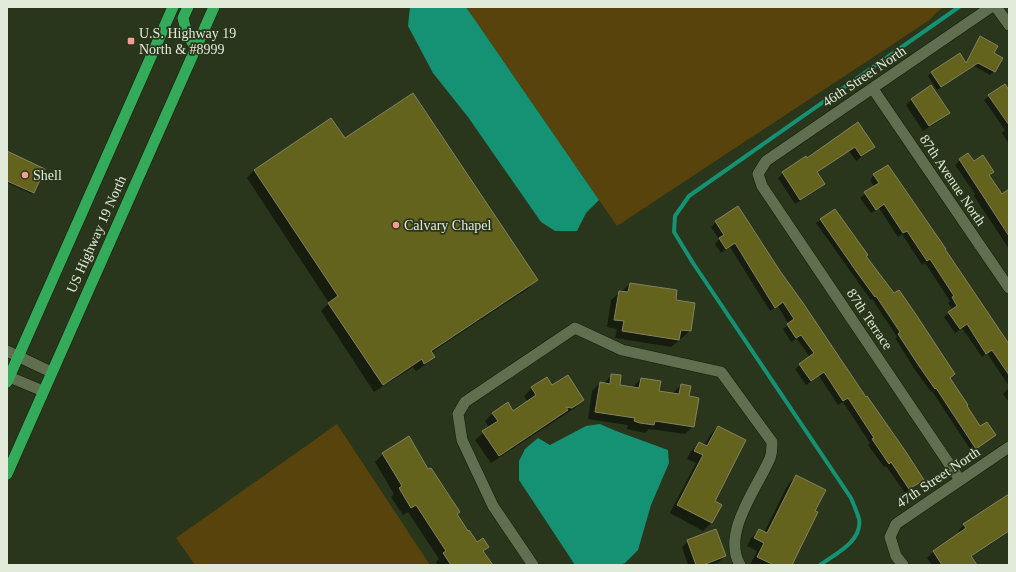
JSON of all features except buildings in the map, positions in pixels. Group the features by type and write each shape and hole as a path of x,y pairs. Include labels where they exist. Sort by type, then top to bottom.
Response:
{"highway":[{"name":"US Highway 19 North","path":"8,378 173,7"},
{"path":"188,7 183,18 186,30 196,50"},
{"name":"US Highway 19 North","path":"7,474 214,7"}],"street":[{"name":"46th Street North","path":"758,174 766,161 992,7"},
{"path":"996,7 1009,26"},
{"name":"87th Avenue North","path":"873,89 1009,288"},
{"name":"87th Terrace","path":"758,174 762,186 960,480"},
{"path":"533,565 493,506 462,440 458,414 465,402 575,328 622,350 722,372 772,442 771,456 737,526 735,544 737,563"},
{"path":"7,351 51,372"},
{"path":"8,378 43,391"},
{"name":"47th Street North","path":"902,565 896,556 890,538 896,524 1009,447"}],"shaded area":[{"path":"410,7 466,7 599,200 586,213 577,231 555,231 541,222 468,117 433,73 408,26"},
{"path":"466,7 943,7 928,21 617,226"},
{"path":"337,424 430,565 195,565 176,538"},
{"path":"600,424 668,450 669,463 651,505 638,550 625,563 620,565 575,565 519,480 519,461 525,449 538,438 550,445 586,426"}],"waterway":[{"path":"820,565 847,546 857,534 859,519 851,498 693,263 674,232 675,216 689,196 959,7"}],"place":[{"name":"U.S. Highway 19 North & #8999","path":"131,41"},
{"name":"Shell","path":"25,175"},
{"name":"Calvary Chapel","path":"396,225"}]}
